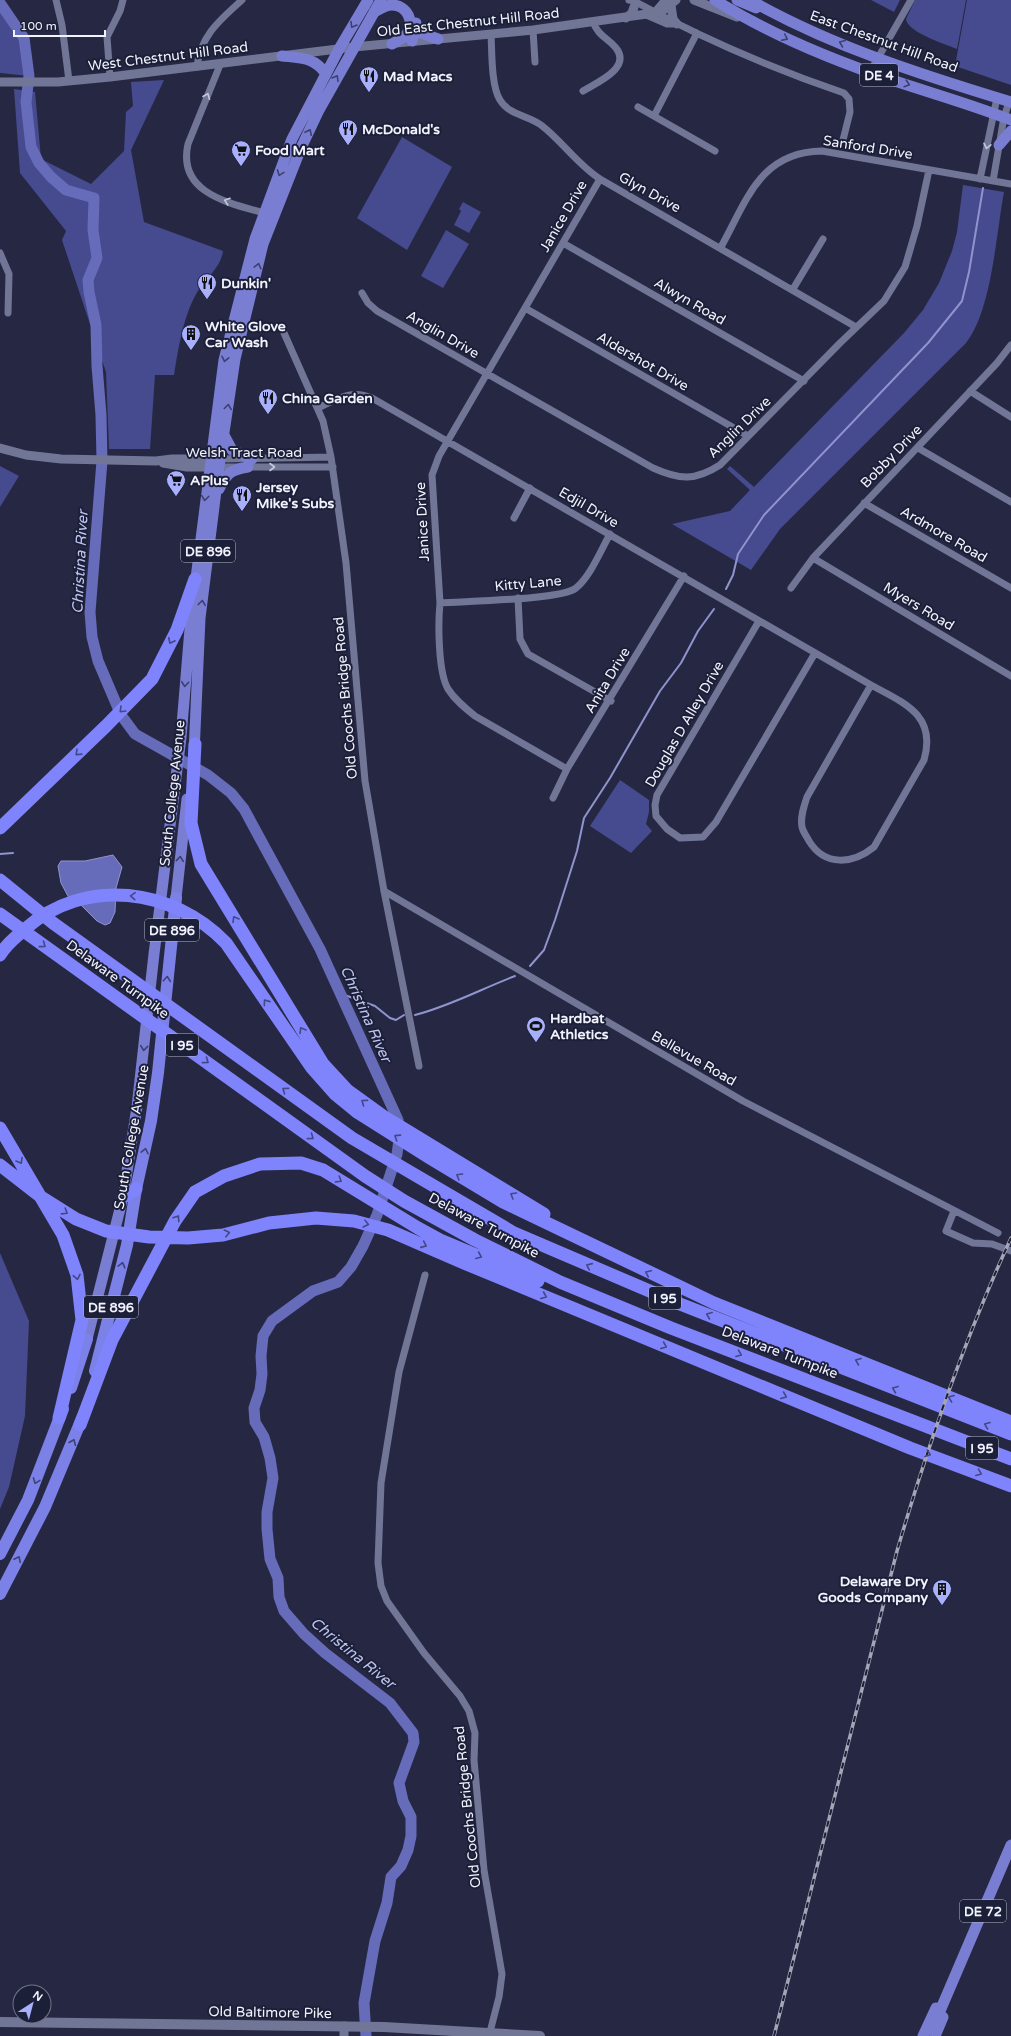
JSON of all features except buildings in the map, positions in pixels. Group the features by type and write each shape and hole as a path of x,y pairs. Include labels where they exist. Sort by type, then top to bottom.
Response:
{"highway":[{"path":"0,828 138,695 152,679 170,644 196,579"},
{"path":"195,744 191,823 201,864 317,1066 335,1094 357,1112 431,1152 618,1259 714,1303 932,1397"},
{"name":"Delaware Turnpike","path":"0,880 53,923 374,1153 514,1233 611,1276 966,1410 1011,1434"},
{"name":"Delaware Turnpike","path":"0,890 53,923"},
{"path":"0,955 4,948 36,920 76,899 123,895 144,896 180,909 211,928 226,944 317,1066"},
{"name":"South College Avenue","path":"0,1594 44,1507 80,1425 127,1245 136,1189 151,1121 158,1073 176,898"},
{"name":"Delaware Turnpike","path":"0,914 365,1176 404,1201 515,1261 637,1314 1011,1459"},
{"path":"0,1128 63,1235 77,1275 82,1320 59,1418"},
{"path":"80,1425 112,1340 157,1252 175,1221 195,1192 224,1176 260,1164 301,1163 323,1170 394,1214 440,1240 613,1313 637,1314"},
{"path":"0,1165 41,1197 76,1219 106,1231 149,1237 188,1238 223,1235 269,1223 316,1218 354,1221 388,1230 910,1448 1011,1486"},
{"path":"123,1197 136,1189"},
{"name":"South College Avenue","path":"0,1554 28,1500 82,1358 87,1339"},
{"path":"966,1410 1011,1422"}],"main road":[{"name":"South College Avenue","path":"87,1339 123,1197 138,1107 154,954 181,737 196,579 215,463 224,360 264,213 292,139 339,49 368,0"},
{"name":"South College Avenue","path":"195,744 200,618 216,495 215,463 224,434 235,359 263,244 301,148 334,81 381,0"},
{"path":"404,0 412,8 416,16 416,25 412,42"},
{"name":"DE 4","path":"715,0 750,21 793,42 870,72 1003,117"},
{"path":"737,0 796,24"},
{"name":"East Chestnut Hill Road","path":"750,0 796,24 878,58 1010,102"},
{"path":"374,12 386,6 397,6 401,7 408,15 409,29 405,36 392,44"},
{"path":"416,25 421,33 438,38"},
{"path":"282,56 314,61 326,74"},
{"path":"999,145 1011,131"},
{"path":"224,434 232,450 250,463"},
{"path":"216,495 229,472 250,463"},
{"name":"South College Avenue","path":"176,898 192,781"},
{"name":"DE 72","path":"923,2036 941,1997 948,1992 1011,1845"},
{"name":"DE 72","path":"935,2036 950,2001 948,1992"},
{"name":"Old Baltimore Pike","path":"0,2022 344,2031 355,2026 490,2032 540,2036"}],"street":[{"path":"56,0 62,25 69,81"},
{"path":"110,77 107,37 120,11 123,0"},
{"path":"197,67 201,50 208,34 242,0"},
{"path":"694,0 750,21"},
{"path":"870,72 911,0"},
{"path":"626,18 632,13 630,2 634,1 651,14 677,24 763,63 844,93 849,99 850,112 843,140"},
{"path":"651,14 671,2"},
{"path":"671,2 671,14 677,24"},
{"name":"Old East Chestnut Hill Road","path":"339,49 438,38 533,30 651,14"},
{"path":"583,92 612,72 619,65 620,59 616,48 597,32 593,22"},
{"path":"533,30 536,62"},
{"name":"Glyn Drive","path":"491,34 496,92 499,100 512,112 540,125 580,164 600,179 721,247 856,327"},
{"path":"654,116 697,34"},
{"name":"West Chestnut Hill Road","path":"0,82 36,83 69,81 220,65 339,49"},
{"path":"220,65 188,144 187,166 194,180 208,193 264,213"},
{"path":"993,181 1003,117 997,98"},
{"path":"980,179 1010,102"},
{"path":"638,107 715,151"},
{"name":"Sanford Drive","path":"721,247 767,170 786,158 809,152 822,151 1011,184"},
{"name":"Anglin Drive","path":"362,294 368,303 377,311 653,468 669,475 693,477 707,473 720,465 856,327 884,301 906,267 917,226 929,170"},
{"name":"Janice Drive","path":"568,770 474,716 453,696 447,688 442,673 438,618 440,603 432,475 436,462 600,179"},
{"path":"793,289 823,239"},
{"name":"Alwyn Road","path":"563,243 804,381"},
{"path":"0,253 9,274 8,313"},
{"name":"Aldershot Drive","path":"525,308 748,436"},
{"name":"Old Coochs Bridge Road","path":"284,333 318,408 327,434 332,457 346,563 363,765 384,891 420,1066"},
{"name":"Bobby Drive","path":"791,588 813,558 918,448 997,363 1011,345"},
{"path":"970,391 1011,417"},
{"name":"Edjil Drive","path":"318,408 348,394 367,396 684,576 815,653 871,685 915,711 924,723 928,746 924,760 874,847 863,856 849,860 837,860 825,856 814,848 802,828 802,812 807,797 871,685"},
{"name":"Welsh Tract Road","path":"0,448 40,457 95,461 156,461 172,459 215,463 333,467"},
{"path":"918,448 1011,502"},
{"name":"Welsh Tract Road","path":"250,463 332,457"},
{"path":"514,518 530,488"},
{"name":"Ardmore Road","path":"864,503 1011,588"},
{"name":"Kitty Lane","path":"440,603 561,594 575,589 585,578 610,534"},
{"name":"Myers Road","path":"813,558 1011,676"},
{"name":"Anita Drive","path":"553,798 568,770 684,576"},
{"path":"518,598 520,639 528,654 610,701"},
{"name":"Douglas D Alley Drive","path":"759,620 657,795 655,805 656,816 667,829 680,838 703,836 716,822 815,653"},
{"name":"Bellevue Road","path":"384,891 743,1101 998,1233"},
{"path":"954,1211 946,1231 973,1243 992,1244 1011,1251"},
{"name":"Old Coochs Bridge Road","path":"425,1275 399,1372 381,1483 378,1563 381,1586 387,1601 424,1653 460,1696 469,1712 475,1733 474,1760 484,1870 502,1974 499,1997 490,2032"}],"shaded area":[{"path":"871,0 900,0 894,12"},
{"path":"915,0 966,0 957,49 919,33 908,24 906,19"},
{"path":"967,0 1011,0 1011,85 955,66"},
{"path":"0,3 24,38 29,76 0,73"},
{"path":"164,80 131,150 144,222 223,251 220,262 199,289 189,309 182,331 174,375 155,375 150,449 109,449 106,372 62,240 66,231 20,173 14,89 35,92 41,159 91,184 124,151 126,112 133,106 131,82"},
{"path":"402,137 452,167 407,250 357,218"},
{"path":"963,185 1004,192 992,271 987,292 975,329 966,343 780,529 751,570 672,524 730,511 750,490 727,469 730,466 754,487 904,333 923,310 939,283 952,251 957,232"},
{"path":"463,202 481,212 469,233 454,225 461,211 459,209"},
{"path":"446,230 469,244 443,288 421,276"},
{"path":"0,466 19,476 0,507"},
{"path":"620,780 649,800 649,812 646,824 652,831 631,853 590,826"},
{"path":"0,1253 29,1321 25,1416 9,1487 0,1509"}],"water":[{"path":"113,855 122,867 116,888 115,912 110,923 105,925 97,921 80,904 69,898 61,883 58,866 61,861 85,861"}],"waterway":[{"name":"Christina River","path":"0,3 24,38 29,76 26,102 31,147 39,163 51,177 66,190 94,198 93,230 97,258 88,280 96,325 102,461 90,612 92,637 98,661 121,715 135,734 208,775 231,793 244,809 320,949 398,1120 399,1140 397,1154 377,1215 363,1246 351,1267 338,1282 313,1291 272,1321 263,1336 261,1356 262,1374 260,1390 254,1408 255,1422 264,1437 270,1458 273,1478 267,1512 267,1529 270,1559 278,1578 279,1597 284,1611 304,1634 325,1653 390,1703 413,1733 414,1742 399,1783 403,1801 411,1817 411,1836 408,1850 401,1866 391,1877 387,1903 375,1941 364,2003 366,2036"},
{"path":"726,589 733,575 738,554 764,515 928,343 962,301 969,272 983,188"},
{"path":"530,966 544,950 555,920 577,851 584,818 610,778 660,691 681,663 698,631 714,609"},
{"path":"0,854 13,853"},
{"path":"415,1015 453,1002 515,976"},
{"path":"339,993 375,1006 390,1018 396,1020 404,1015"}],"railway":[{"path":"774,2036 897,1551 934,1432 962,1354 1011,1238"}],"place":[{"name":"Mad Macs","path":"369,93"},
{"name":"McDonald's","path":"348,146"},
{"name":"Food Mart","path":"241,167"},
{"name":"Dunkin'","path":"207,300"},
{"name":"White Glove Car Wash","path":"191,351"},
{"name":"China Garden","path":"268,415"},
{"name":"APlus","path":"176,497"},
{"name":"Jersey Mike's Subs","path":"242,512"},
{"name":"Hardbat Athletics","path":"536,1043"},
{"name":"Delaware Dry Goods Company","path":"942,1606"}]}
